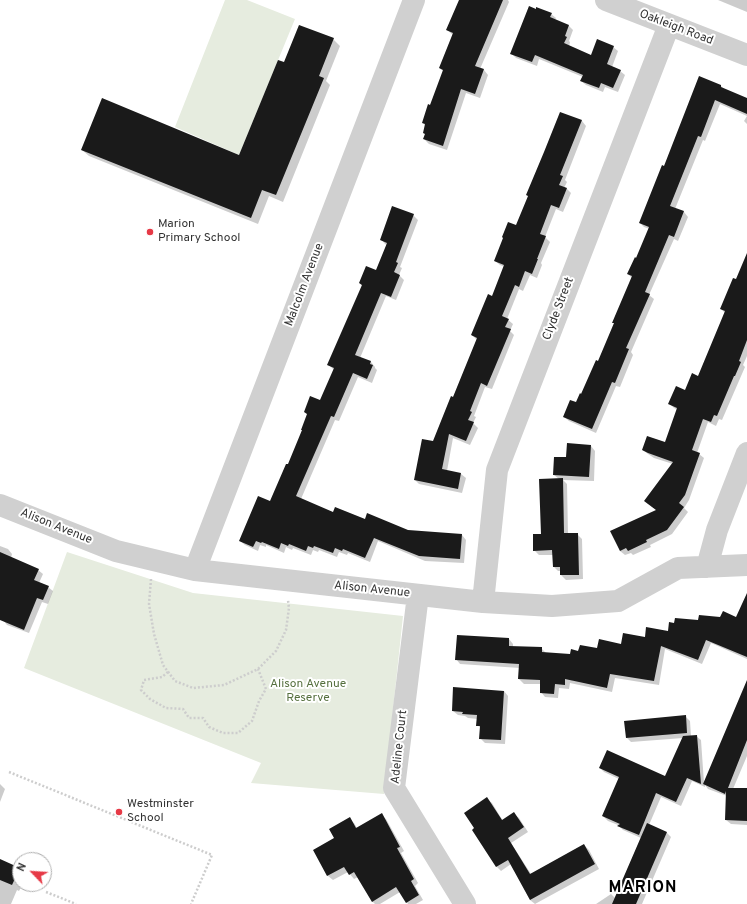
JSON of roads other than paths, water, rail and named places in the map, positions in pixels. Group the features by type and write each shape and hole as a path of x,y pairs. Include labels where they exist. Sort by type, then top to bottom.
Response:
{"street":[{"name":"Malcolm Avenue","path":"195,570 414,0"},
{"name":"Oakleigh Road","path":"606,0 747,55"},
{"name":"Clyde Street","path":"483,602 497,470 669,25"},
{"path":"707,567 717,530 747,452"},
{"name":"Alison Avenue","path":"0,505 116,551 195,570 483,602 552,606 618,601 678,568 747,565"},
{"name":"Adeline Court","path":"418,595 394,788 465,904"}],"place":[{"name":"Marion Primary School","path":"150,232"},
{"name":"Westminster School","path":"119,812"}],"district":[{"name":"MARION","path":"643,889"}],"park label":[{"name":"Alison Avenue Reserve","path":"308,692"}]}
